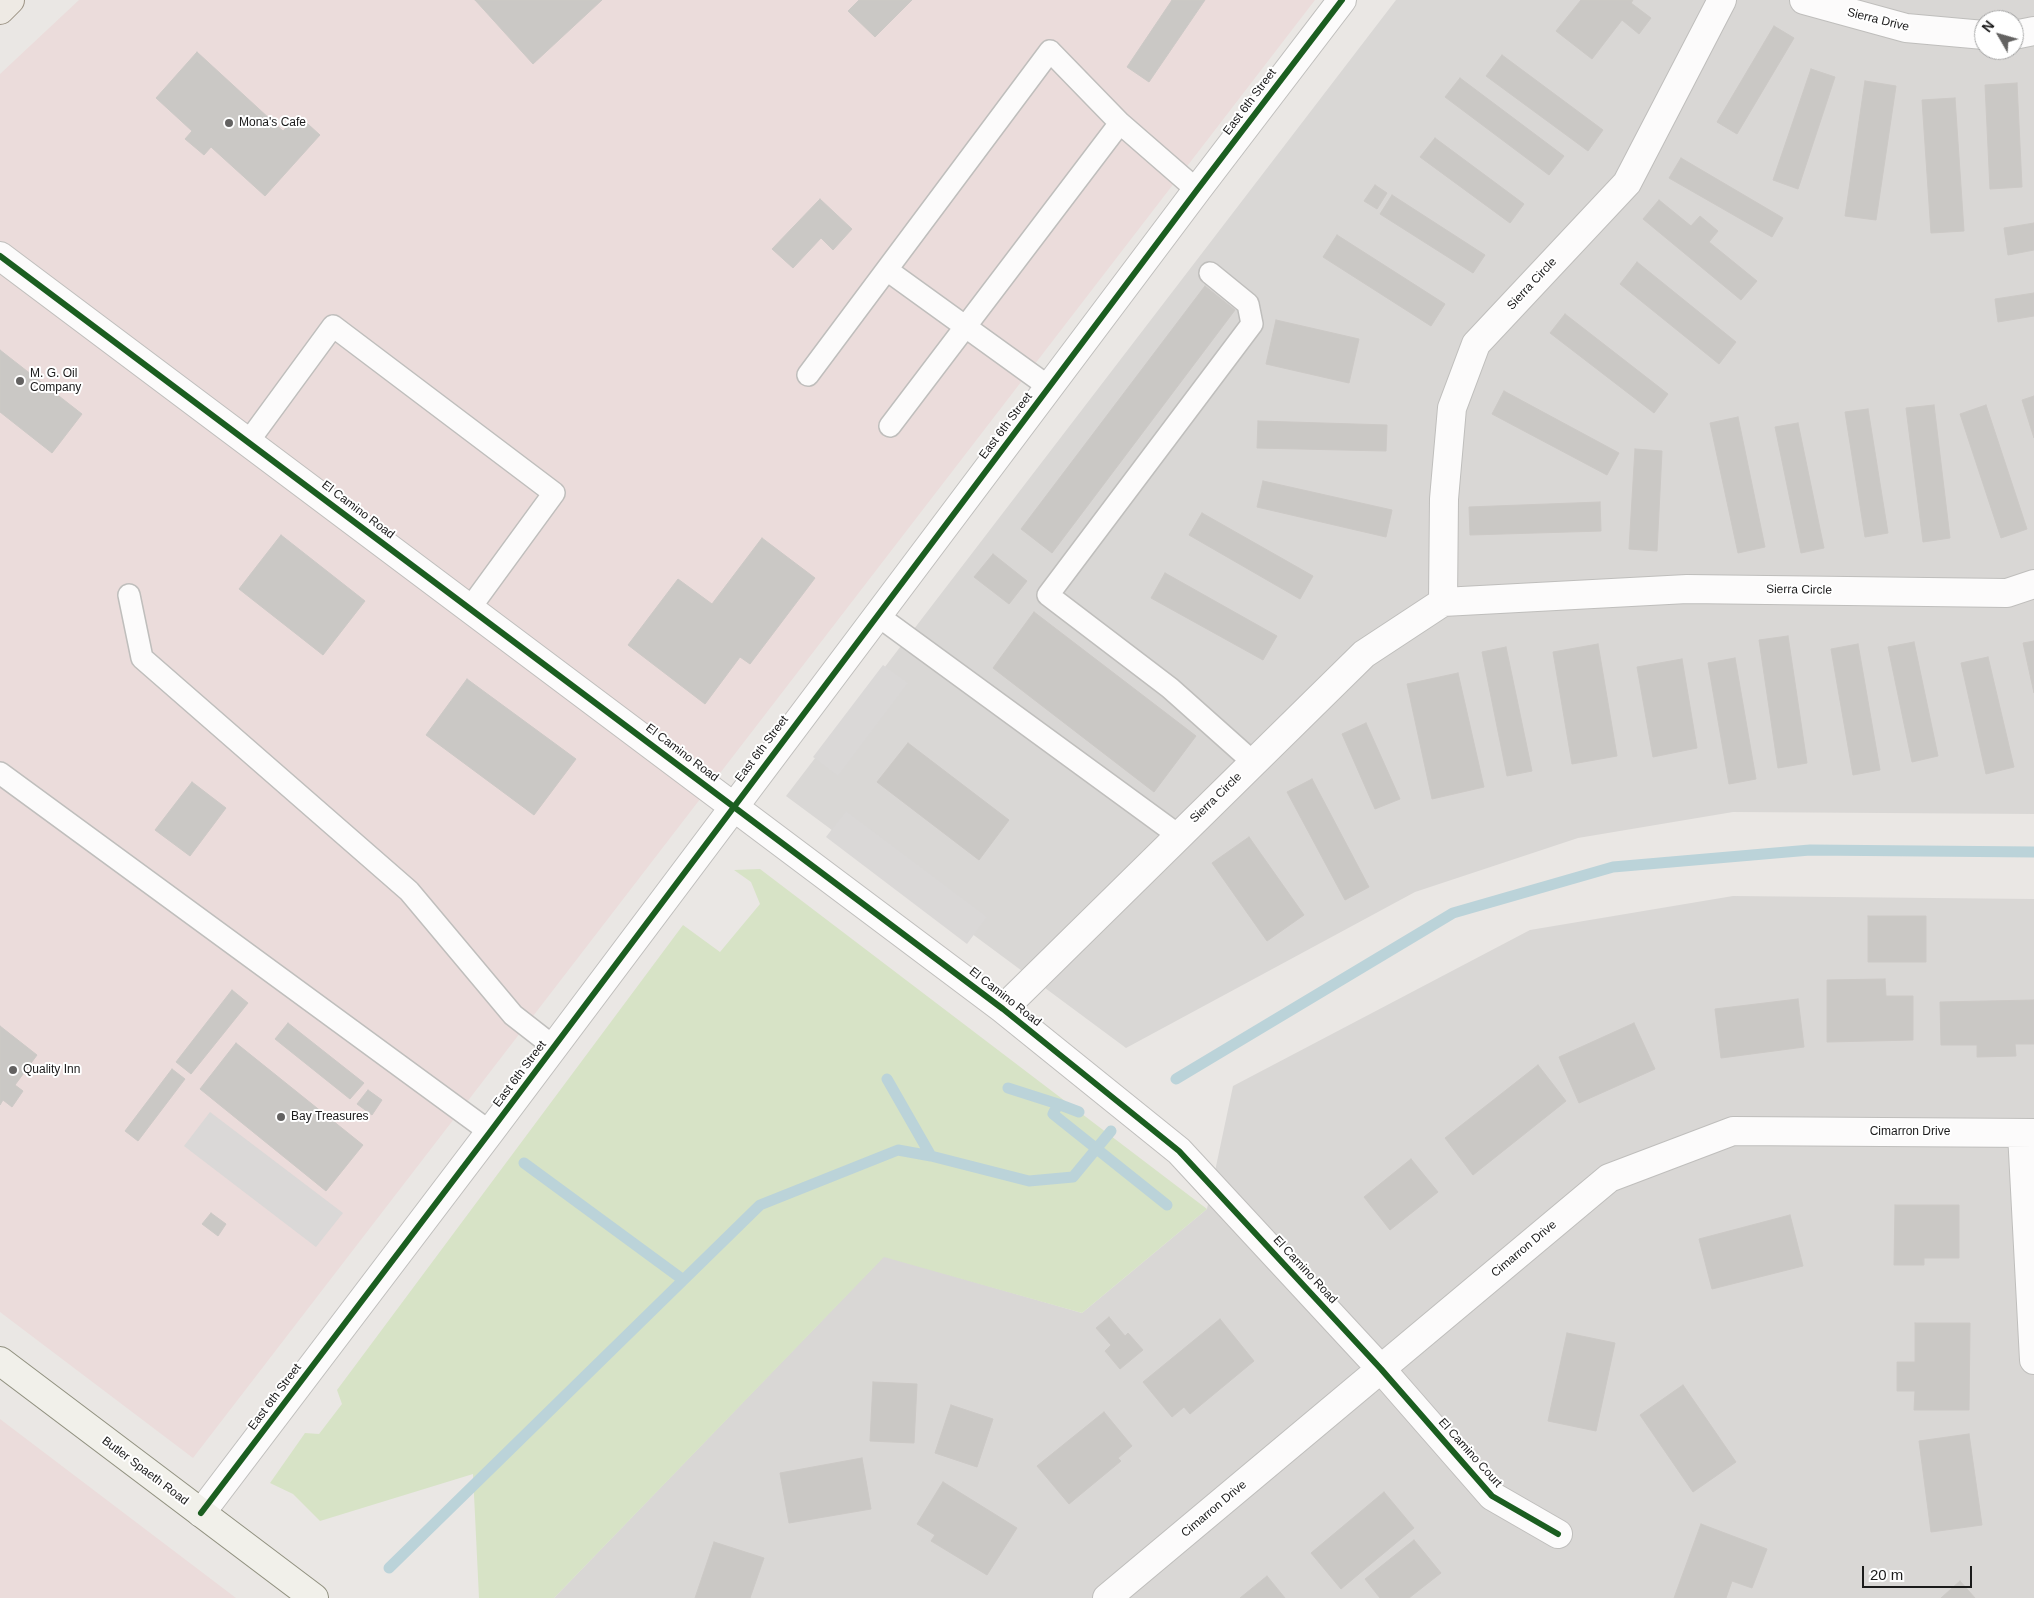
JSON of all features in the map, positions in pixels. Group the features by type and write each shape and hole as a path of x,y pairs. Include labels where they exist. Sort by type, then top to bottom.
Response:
{"main road":[{"path":"0,10 10,0"},
{"name":"Butler Spaeth Road","path":"0,1361 314,1598"}],"street":[{"name":"East 6th Street","path":"201,1512 490,1132 733,806 1342,0"},
{"name":"Sierra Circle","path":"1442,602 1444,499 1452,408 1476,344 1627,183 1722,0"},
{"name":"Sierra Drive","path":"1804,0 1906,28 1974,34"},
{"name":"El Camino Road","path":"0,256 1002,1009 1179,1151 1381,1369"},
{"name":"Sierra Circle","path":"1002,1009 1364,654 1442,602 1687,589 2007,593 2034,584"},
{"name":"Cimarron Drive","path":"1107,1598 1609,1178 1733,1131 2028,1133"},
{"path":"2028,1133 2034,1360"},
{"name":"El Camino Court","path":"1381,1369 1492,1496 1558,1534"}],"lane":[{"path":"808,375 1050,52 1120,123 1197,190"},
{"path":"890,426 1120,123"},
{"path":"887,270 1049,387"},
{"path":"1210,272 1248,304 1252,324 1048,595 1170,688 1253,762"},
{"path":"248,442 333,326 554,493 470,608"},
{"path":"129,595 142,658 409,891 513,1015 554,1047"},
{"path":"877,616 1178,835"},
{"path":"0,773 490,1132"}],"shaded area":[{"path":"79,0 1315,0 193,1458 0,1312 0,74"},
{"path":"1396,0 2034,0 2034,814 1733,812 1578,838 1415,892 1126,1048 786,796"},
{"path":"883,665 908,683 838,776 813,757"},
{"path":"846,811 987,917 967,944 826,837"},
{"path":"1733,896 2034,899 2034,1598 554,1598 884,1256 1082,1313 1207,1209 1233,1086 1530,930"},
{"path":"210,1112 343,1213 316,1247 184,1146"},
{"path":"0,1419 236,1598 0,1598"}],"green space":[{"path":"760,869 1207,1209 1082,1313 884,1257 554,1598 479,1598 473,1474 320,1521 293,1494 270,1483 305,1433 319,1434 342,1404 337,1390 683,925 720,952 760,904 751,882 734,870"}],"building":[{"path":"475,0 602,0 533,64"},
{"path":"859,0 912,0 875,37 848,11"},
{"path":"1172,0 1205,0 1149,82 1127,67"},
{"path":"1581,0 1633,0 1631,3 1651,18 1639,34 1622,20 1592,59 1556,31"},
{"path":"1774,26 1794,38 1737,134 1717,122"},
{"name":"Mona's Cafe","path":"197,52 283,131 298,115 320,135 265,196 211,147 204,155 185,139 192,131 156,98"},
{"path":"1502,55 1603,130 1588,151 1486,76"},
{"path":"1811,69 1835,77 1798,189 1773,180"},
{"path":"1460,78 1564,156 1549,175 1445,97"},
{"path":"1865,81 1896,86 1876,220 1845,216"},
{"path":"2017,83 2022,187 1990,189 1985,85"},
{"path":"1955,98 1964,231 1931,233 1922,100"},
{"path":"1435,138 1524,204 1510,223 1420,157"},
{"path":"1681,158 1783,218 1772,237 1669,178"},
{"path":"1375,185 1387,193 1377,209 1364,201"},
{"path":"1392,195 1485,255 1473,273 1380,214"},
{"path":"820,199 852,229 833,250 821,238 793,268 772,249"},
{"path":"1659,200 1691,226 1700,216 1718,231 1709,242 1757,281 1741,300 1643,219"},
{"path":"2034,223 2034,250 2008,255 2004,228"},
{"path":"1337,235 1445,304 1431,326 1323,257"},
{"path":"1637,262 1736,342 1719,364 1620,284"},
{"path":"1205,286 1235,310 1052,553 1021,529"},
{"path":"2034,293 2034,316 1998,322 1995,299"},
{"path":"1565,314 1668,394 1654,413 1550,333"},
{"path":"1276,320 1359,339 1349,383 1266,364"},
{"name":"M. G. Oil Company","path":"0,350 82,414 52,453 0,412"},
{"path":"1504,391 1619,453 1607,475 1492,414"},
{"path":"2034,396 2034,438 2022,400"},
{"path":"1934,405 1950,538 1923,542 1906,408"},
{"path":"1986,405 2027,529 2001,538 1960,414"},
{"path":"1868,409 1888,533 1865,537 1845,412"},
{"path":"1738,417 1765,547 1738,553 1710,423"},
{"path":"1258,421 1387,425 1386,451 1257,448"},
{"path":"1798,423 1824,548 1801,553 1775,427"},
{"path":"1635,449 1662,451 1657,551 1629,549"},
{"path":"1263,481 1392,510 1386,537 1257,507"},
{"path":"1600,502 1601,531 1470,535 1469,507"},
{"path":"1202,513 1313,576 1300,599 1189,535"},
{"path":"281,535 365,601 323,655 239,589"},
{"path":"762,538 815,578 750,664 740,657 705,704 628,645 678,579 712,604"},
{"path":"993,554 1027,581 1009,604 974,577"},
{"path":"1165,573 1277,636 1263,660 1151,598"},
{"path":"1034,612 1196,736 1154,792 993,668"},
{"path":"1788,636 1807,763 1778,768 1759,640"},
{"path":"2034,641 2034,693 2023,643"},
{"path":"1914,642 1938,756 1912,762 1888,647"},
{"path":"1598,644 1617,756 1572,764 1553,652"},
{"path":"1858,644 1880,770 1853,775 1831,649"},
{"path":"1506,647 1532,771 1507,776 1482,652"},
{"path":"1988,657 2014,767 1986,774 1961,663"},
{"path":"1735,658 1756,779 1729,784 1708,663"},
{"path":"1682,659 1697,748 1653,757 1637,667"},
{"path":"1458,673 1484,787 1432,799 1407,684"},
{"path":"467,679 576,759 534,815 426,735"},
{"path":"1366,723 1400,799 1375,809 1342,734"},
{"path":"908,743 1009,820 979,860 877,782"},
{"path":"1312,779 1369,887 1345,900 1287,792"},
{"path":"192,782 226,808 190,856 155,830"},
{"path":"1249,837 1304,915 1267,941 1212,863"},
{"path":"1868,916 1926,916 1926,962 1868,962"},
{"path":"1885,979 1886,996 1913,996 1913,1040 1827,1042 1827,980"},
{"path":"232,990 248,1003 191,1074 176,1062"},
{"path":"1798,999 1804,1047 1721,1058 1715,1009"},
{"path":"2034,1000 2034,1044 2015,1044 2016,1056 1977,1057 1977,1045 1941,1045 1940,1002"},
{"path":"288,1023 364,1083 350,1099 275,1039"},
{"path":"1634,1023 1655,1069 1579,1103 1559,1057"},
{"name":"Quality Inn","path":"0,1026 37,1055 15,1085 23,1091 12,1107 3,1100 0,1105"},
{"name":"Bay Treasures","path":"236,1043 363,1145 326,1191 200,1089"},
{"path":"1538,1065 1566,1101 1473,1175 1445,1138"},
{"path":"172,1069 185,1079 138,1141 125,1131"},
{"path":"368,1090 382,1100 372,1115 357,1104"},
{"path":"1411,1159 1438,1192 1390,1230 1364,1197"},
{"path":"1895,1205 1959,1205 1959,1258 1924,1258 1924,1265 1894,1265"},
{"path":"211,1213 226,1224 218,1236 202,1224"},
{"path":"1790,1215 1803,1266 1712,1289 1699,1239"},
{"path":"1109,1317 1125,1336 1128,1333 1143,1350 1120,1369 1105,1351 1111,1345 1096,1328"},
{"path":"1220,1319 1254,1361 1190,1414 1184,1407 1172,1417 1143,1382"},
{"path":"1915,1323 1970,1323 1969,1410 1914,1410 1915,1391 1897,1391 1897,1362 1915,1362"},
{"path":"1567,1333 1615,1343 1596,1431 1548,1421"},
{"path":"873,1382 917,1384 914,1443 870,1441"},
{"path":"1683,1385 1736,1462 1693,1492 1640,1415"},
{"path":"951,1405 993,1419 977,1467 935,1453"},
{"path":"1104,1412 1132,1446 1118,1458 1121,1461 1069,1504 1037,1466"},
{"path":"1969,1434 1982,1525 1931,1532 1919,1441"},
{"path":"862,1458 871,1509 789,1523 780,1473"},
{"path":"943,1482 1017,1528 987,1575 931,1541 935,1535 917,1524"},
{"path":"1384,1492 1414,1528 1341,1589 1311,1553"},
{"path":"1701,1524 1767,1549 1752,1588 1732,1581 1726,1598 1674,1598"},
{"path":"1414,1540 1441,1573 1409,1598 1380,1598 1365,1579"},
{"path":"714,1542 764,1558 750,1598 695,1598"},
{"path":"1267,1576 1285,1598 1240,1598"},
{"path":"1960,1581 1975,1598 1941,1598"}],"waterway":[{"path":"1176,1079 1453,913 1613,867 1810,850 2034,852"},
{"path":"887,1079 931,1156"},
{"path":"1008,1088 1058,1104"},
{"path":"1079,1112 1058,1104 1053,1114 1167,1205"},
{"path":"389,1568 760,1205 898,1150 931,1156 1029,1181 1073,1177 1111,1131"},
{"path":"524,1163 682,1279"}],"cycle path":[{"path":"201,1513 1342,0"},
{"path":"0,256 1003,1009 1179,1151 1381,1369 1492,1496 1558,1534"}],"place":[{"name":"Mona's Cafe","path":"229,123"},
{"name":"M. G. Oil Company","path":"20,381"},
{"name":"Quality Inn","path":"13,1070"},
{"name":"Bay Treasures","path":"281,1117"}]}
